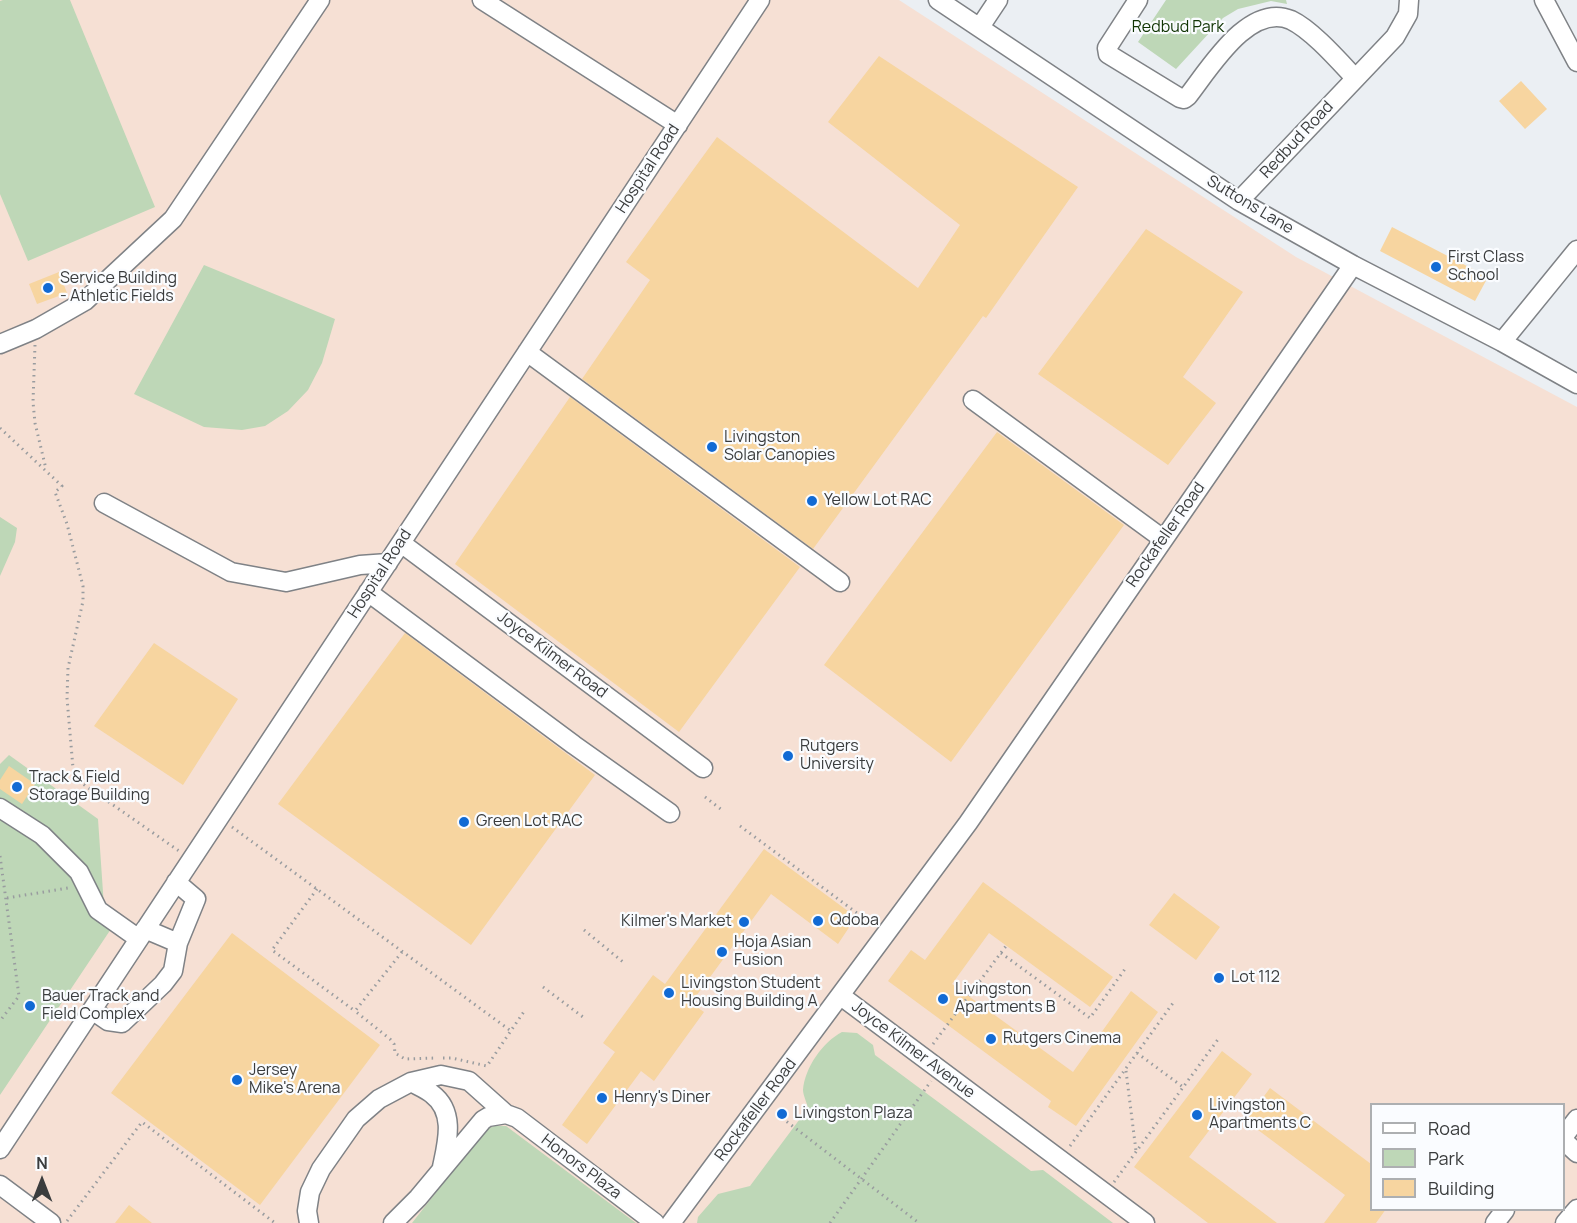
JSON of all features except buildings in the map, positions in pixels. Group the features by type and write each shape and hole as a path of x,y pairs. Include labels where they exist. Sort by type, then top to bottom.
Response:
{"street":[{"path":"0,344 36,329 85,301 173,219 320,0"},
{"path":"482,0 678,125"},
{"name":"Hospital Road","path":"0,1149 760,0"},
{"name":"Suttons Lane","path":"938,0 1239,201 1353,265 1502,342 1577,384"},
{"path":"980,27 998,0"},
{"path":"1138,0 1107,48 1108,54 1180,98 1184,99 1188,96 1234,39 1251,24 1266,16 1290,20 1304,29 1355,78"},
{"name":"Redbud Road","path":"1239,201 1395,37 1408,14 1409,0"},
{"path":"1544,0 1577,62"},
{"path":"1502,342 1577,250"},
{"name":"Rockafeller Road","path":"980,805 1353,265"},
{"path":"527,352 840,582"},
{"path":"973,400 1163,539"},
{"path":"104,503 231,572 286,582 360,565 388,563"},
{"name":"Joyce Kilmer Road","path":"401,543 703,768"},
{"path":"368,592 574,745 670,813"},
{"name":"Joyce Kilmer Avenue","path":"980,805 841,996 1145,1223"},
{"path":"0,808 42,835 79,872 99,910 142,934 178,943"},
{"path":"92,1010 108,1021 122,1023 163,984 173,971 178,943 196,900 176,882"},
{"name":"Rockafeller Road","path":"672,1223 841,996"},
{"name":"Honors Plaza","path":"309,1223 307,1211 310,1192 321,1169 356,1119 379,1099 411,1082 441,1075 469,1081 506,1114 517,1118 655,1223"},
{"path":"411,1082 434,1095 444,1107 448,1122 448,1135 441,1170"},
{"path":"393,1223 483,1120 506,1114"},
{"path":"1565,1134 1577,1119"},
{"path":"1565,1143 1577,1153"},
{"path":"0,1185 59,1222"},
{"path":"1565,1223 1577,1209"}],"path":[{"path":"36,329 33,402 35,423 46,471"},
{"path":"0,428 62,486 55,492 67,524 83,586 68,668 67,698 73,768 83,784 179,851"},
{"path":"705,797 722,810"},
{"path":"228,824 511,1031"},
{"path":"740,826 865,919"},
{"path":"0,856 19,996 0,1021"},
{"path":"7,898 85,885"},
{"path":"317,889 272,950 356,1011 390,1039 394,1044 395,1053 405,1059 453,1058 487,1066 525,1011"},
{"path":"584,930 623,962"},
{"path":"924,1058 1006,946"},
{"path":"356,1011 402,952"},
{"path":"1000,953 1090,1018 1125,969"},
{"path":"543,987 583,1017"},
{"path":"1060,1159 1173,1003"},
{"path":"1105,1193 1219,1038"},
{"path":"1137,1053 1183,1087"},
{"path":"830,1223 939,1069"},
{"path":"1126,1069 1136,1151"},
{"path":"782,1118 919,1223"},
{"path":"59,1222 142,1122 275,1223"}],"shaded area":[{"name":"Rutgers University","path":"0,0 899,0 1296,257 1577,407 1577,1223 0,1223"}],"green space":[{"path":"70,0 155,207 28,261 0,194 0,1"},
{"name":"Redbud Park","path":"1166,0 1286,0 1287,4 1271,1 1238,9 1223,18 1176,69 1138,42"},
{"path":"204,265 335,319 322,363 308,390 288,411 265,426 242,430 204,427 134,394"},
{"path":"0,517 17,528 15,542 0,576"},
{"name":"Bauer Track and Field Complex","path":"9,755 98,819 104,907 119,917 0,1095 0,764"},
{"path":"842,1032 857,1033 873,1045 875,1055 1031,1171 1043,1170 1113,1223 697,1223 698,1217 718,1194 750,1186 808,1108 803,1090 811,1064 828,1042"},
{"path":"494,1126 506,1126 636,1223 412,1223 485,1130"}],"place":[{"name":"First Class School","path":"1436,267"},
{"name":"Service Building - Athletic Fields","path":"48,288"},
{"name":"Livingston Solar Canopies","path":"712,447"},
{"name":"Yellow Lot RAC","path":"812,501"},
{"name":"Rutgers University","path":"788,756"},
{"name":"Track & Field Storage Building","path":"17,787"},
{"name":"Green Lot RAC","path":"464,822"},
{"name":"Qdoba","path":"818,921"},
{"name":"Kilmer's Market","path":"744,922"},
{"name":"Hoja Asian Fusion","path":"722,952"},
{"name":"Lot 112","path":"1219,978"},
{"name":"Livingston Student Housing Building A","path":"669,993"},
{"name":"Livingston Apartments B","path":"943,999"},
{"name":"Bauer Track and Field Complex","path":"30,1006"},
{"name":"Rutgers Cinema","path":"991,1039"},
{"name":"Jersey Mike's Arena","path":"237,1080"},
{"name":"Henry's Diner","path":"602,1098"},
{"name":"Livingston Plaza","path":"782,1114"},
{"name":"Livingston Apartments C","path":"1197,1115"}]}
